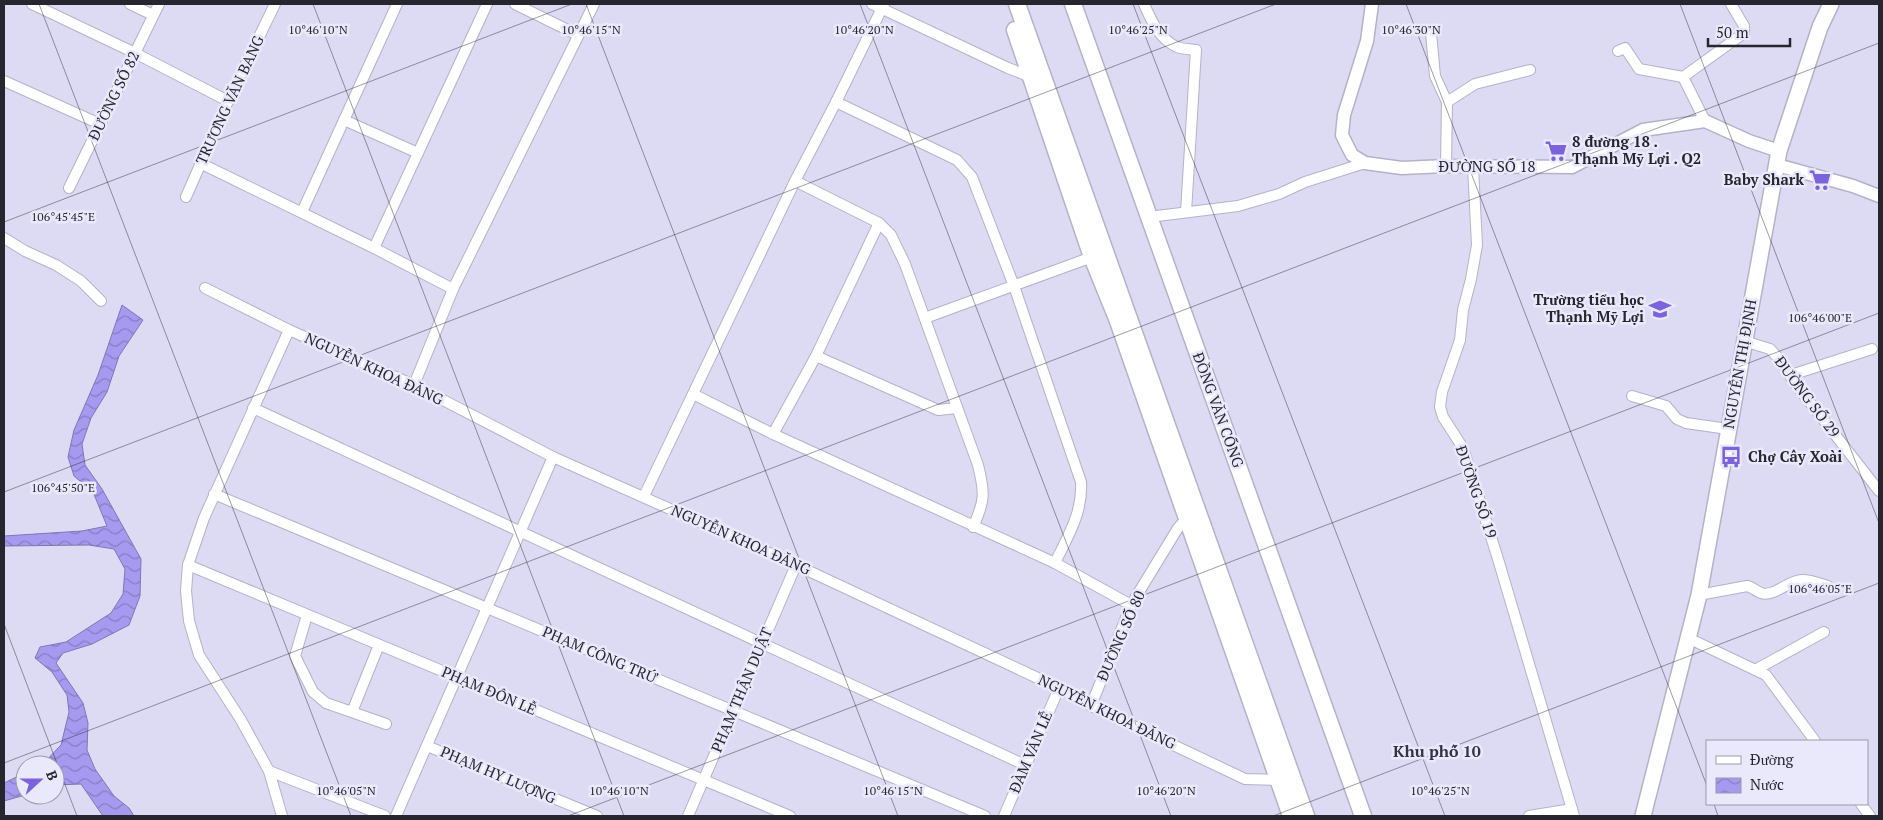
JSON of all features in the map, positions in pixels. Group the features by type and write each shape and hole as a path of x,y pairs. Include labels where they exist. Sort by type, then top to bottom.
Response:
{"main road":[{"path":"1007,4 1038,77 1192,513 1278,780 1292,816"},
{"path":"1017,4 1092,257 1192,513 1306,816"},
{"name":"ĐỒNG VĂN CỐNG","path":"1073,4 1370,816"},
{"name":"ĐỒNG VĂN CỐNG","path":"1081,4 1158,216 1363,816"},
{"name":"NGUYỄN THỊ ĐỊNH","path":"1643,816 1699,595 1778,158 1820,27 1831,4"}],"street":[{"path":"32,4 228,101"},
{"path":"130,4 153,15"},
{"name":"ĐƯỜNG SỐ 82","path":"69,188 159,4"},
{"name":"TRƯƠNG VĂN BANG","path":"186,197 228,101 274,4"},
{"path":"302,212 397,4"},
{"path":"374,248 487,4"},
{"path":"516,4 578,35"},
{"path":"414,385 453,289 594,4"},
{"path":"1144,4 1151,21 1164,39 1178,48 1196,50 1186,212"},
{"path":"1365,164 1352,155 1342,135 1344,115 1367,41 1372,4"},
{"path":"1618,51 1625,48 1640,68 1683,76 1744,33 1744,26 1731,4"},
{"path":"644,496 795,181 836,102 879,5 976,54 1008,68 1038,77"},
{"path":"1431,33 1435,76 1447,102 1446,166"},
{"path":"1447,102 1475,84 1530,70"},
{"path":"1683,76 1704,120 1749,141 1778,158 1879,196"},
{"path":"4,81 100,124"},
{"path":"836,102 957,160 972,177 1014,286 1081,482 1082,496 1078,515 1055,563"},
{"path":"344,120 418,153"},
{"name":"ĐƯỜNG SỐ 18","path":"1158,216 1238,206 1279,194 1305,182 1365,164 1402,168 1446,166 1572,167 1643,130 1704,120"},
{"path":"200,163 302,212 453,289"},
{"name":"ĐƯỜNG SỐ 19","path":"1473,167 1477,245 1472,279 1463,310 1460,340 1440,398 1440,407 1462,448 1501,568 1573,813"},
{"path":"795,181 879,223 891,235 925,318 978,465 984,490 981,509 973,527"},
{"path":"773,434 816,356 879,223"},
{"path":"4,238 25,251 56,265 81,281 101,301"},
{"path":"925,318 1092,257"},
{"name":"NGUYỄN KHOA ĐĂNG","path":"206,288 289,330 414,385 553,458 644,496 796,565 1059,688 1091,706 1245,779 1278,780"},
{"path":"282,816 269,771 241,720 199,655 189,620 186,591 188,565 204,518 289,330"},
{"name":"ĐƯỜNG SỐ 29","path":"1744,341 1770,349 1879,491"},
{"path":"1791,375 1872,349"},
{"path":"816,356 938,410 957,408"},
{"path":"693,394 773,434 1055,563 1131,605"},
{"path":"1632,396 1666,406 1677,419 1686,423 1728,429"},
{"path":"253,408 1025,765"},
{"path":"396,816 553,458"},
{"name":"PHẠM CÔNG TRỨ","path":"214,494 985,816"},
{"name":"ĐƯỜNG SỐ 80","path":"1091,706 1131,605 1178,528 1192,513"},
{"name":"PHẠM ĐÔN LỄ","path":"188,565 790,816"},
{"name":"PHẠM THẬN DUẬT","path":"688,816 796,565"},
{"path":"1699,595 1747,586 1754,588 1760,593 1766,593 1802,580 1828,586"},
{"path":"307,615 295,656 313,692 326,703 386,724"},
{"path":"1755,670 1824,632"},
{"path":"1688,638 1766,675 1814,740"},
{"path":"352,712 380,645"},
{"name":"ĐÀM VĂN LỄ","path":"1004,816 1059,688"},
{"name":"PHẠM HY LƯỢNG","path":"427,746 597,816"},
{"path":"269,771 385,816"},
{"path":"1861,805 1870,816"},
{"path":"1530,816 1573,813"}],"water":[{"path":"122,305 143,320 119,356 107,392 91,418 82,444 85,465 102,489 141,559 140,596 129,625 92,644 63,653 56,663 83,703 88,723 87,750 95,769 114,796 129,808 134,816 103,816 81,784 65,785 65,755 52,755 61,745 69,712 67,695 52,672 35,658 40,647 66,642 111,613 123,594 125,569 114,549 89,545 4,546 4,536 82,531 107,526 93,492 74,476 68,457 74,430 98,375"},
{"path":"15,778 15,798 4,801 4,783"}],"place":[{"name":"8 đường 18 . Thạnh Mỹ Lợi . Q2","path":"1556,151"},
{"name":"Baby Shark","path":"1820,180"},
{"name":"Trường tiểu học Thạnh Mỹ Lợi","path":"1660,309"},
{"name":"Chợ Cây Xoài","path":"1731,457"}],"district":[{"name":"Khu phố 10","path":"1437,751"}]}
